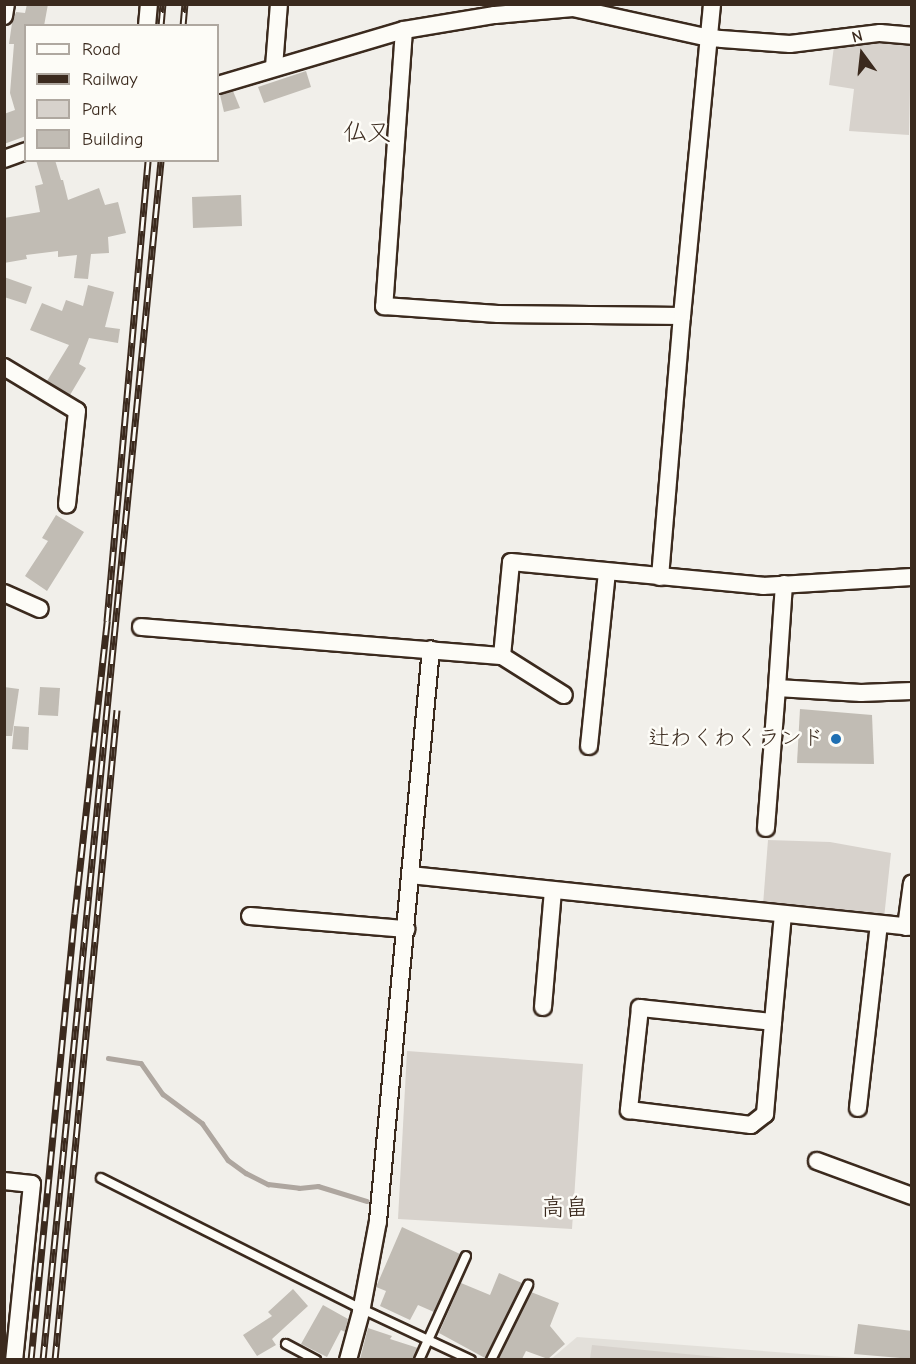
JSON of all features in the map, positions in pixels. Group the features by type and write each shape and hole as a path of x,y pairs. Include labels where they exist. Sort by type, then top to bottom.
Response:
{"street":[{"path":"4,16 6,4"},
{"path":"147,24 149,4"},
{"path":"274,67 279,4"},
{"path":"660,578 681,316 712,4"},
{"path":"219,85 404,30 495,15 573,8 709,38 790,44 880,33 912,36"},
{"path":"404,30 384,306 498,314 681,316"},
{"path":"4,159 24,151"},
{"path":"4,367 77,411 67,504"},
{"path":"502,656 512,562 660,578 763,586 912,577"},
{"path":"589,746 607,572"},
{"path":"766,828 784,584"},
{"path":"4,593 40,609"},
{"path":"141,627 502,656 564,695"},
{"path":"348,1359 362,1309 378,1221 431,649"},
{"path":"777,688 861,693 912,691"},
{"path":"410,875 909,927 912,882"},
{"path":"543,1006 553,890"},
{"path":"773,1022 640,1008 629,1110 751,1125 765,1114 783,915"},
{"path":"250,916 406,929"},
{"path":"858,1108 879,924"},
{"path":"817,1161 912,1197"},
{"path":"4,1181 32,1185 14,1359"}],"lane":[{"path":"101,1178 362,1309 471,1359"},
{"path":"419,1359 466,1256"},
{"path":"491,1359 528,1285"},
{"path":"286,1344 316,1359"}],"shaded area":[{"path":"577,1337 869,1359 550,1360"}],"green space":[{"path":"878,40 911,43 909,135 849,131 854,89 829,85 834,46"},
{"path":"768,840 830,842 891,853 884,918 763,905"},
{"path":"407,1051 583,1064 572,1229 398,1219"},
{"path":"592,1345 738,1359 590,1359"}],"building":[{"path":"27,4 48,4 44,24 24,24 24,137 4,144 4,114 15,110 10,93 14,44 9,44 12,23 16,12 25,13"},
{"path":"306,71 311,87 264,103 258,87"},
{"path":"233,91 240,108 224,112 220,95"},
{"path":"37,162 56,162 68,200 99,188 105,205 118,202 126,233 108,237 109,253 91,254 88,279 74,278 77,255 58,257 58,251 26,255 27,259 4,263 4,218 40,212 35,186 43,184"},
{"path":"241,195 242,226 193,228 192,197"},
{"path":"4,277 32,287 26,304 4,297"},
{"path":"88,285 114,292 105,327 120,329 118,343 89,338 79,364 86,368 70,395 47,381 69,345 30,330 42,303 62,311 66,300 83,306"},
{"path":"56,515 84,532 47,591 25,576 48,541 42,538"},
{"path":"4,687 19,689 12,736 4,736"},
{"path":"40,687 60,688 58,716 38,715"},
{"name":"辻わくわくランド","path":"800,709 872,715 874,764 797,763"},
{"path":"14,726 29,727 28,750 12,749"},
{"path":"402,1227 460,1254 434,1312 418,1305 410,1320 380,1306 386,1291 376,1287"},
{"path":"499,1273 522,1283 485,1358 439,1333 461,1283 490,1295"},
{"path":"293,1289 308,1306 272,1339 276,1345 257,1356 243,1335 272,1316 268,1312"},
{"path":"531,1292 559,1303 550,1326 565,1344 548,1359 526,1351 522,1359 498,1359"},
{"path":"323,1305 348,1319 345,1332 341,1330 327,1357 301,1344"},
{"path":"858,1324 912,1331 912,1359 854,1354"},
{"path":"368,1328 392,1336 390,1339 418,1348 413,1359 360,1359"}],"waterway":[{"path":"108,1058 141,1063 163,1094 202,1123 228,1160 246,1173 268,1184 299,1188 318,1186 367,1201"}],"railway":[{"path":"161,24 163,4"},
{"path":"183,24 185,4"},
{"path":"31,1360 75,913 107,621 148,162"},
{"path":"43,1360 161,162"},
{"path":"55,1360 117,710"}],"place":[{"name":"辻わくわくランド","path":"836,739"}],"district":[{"name":"仏又","path":"367,133"},
{"name":"高畠","path":"565,1208"}]}
